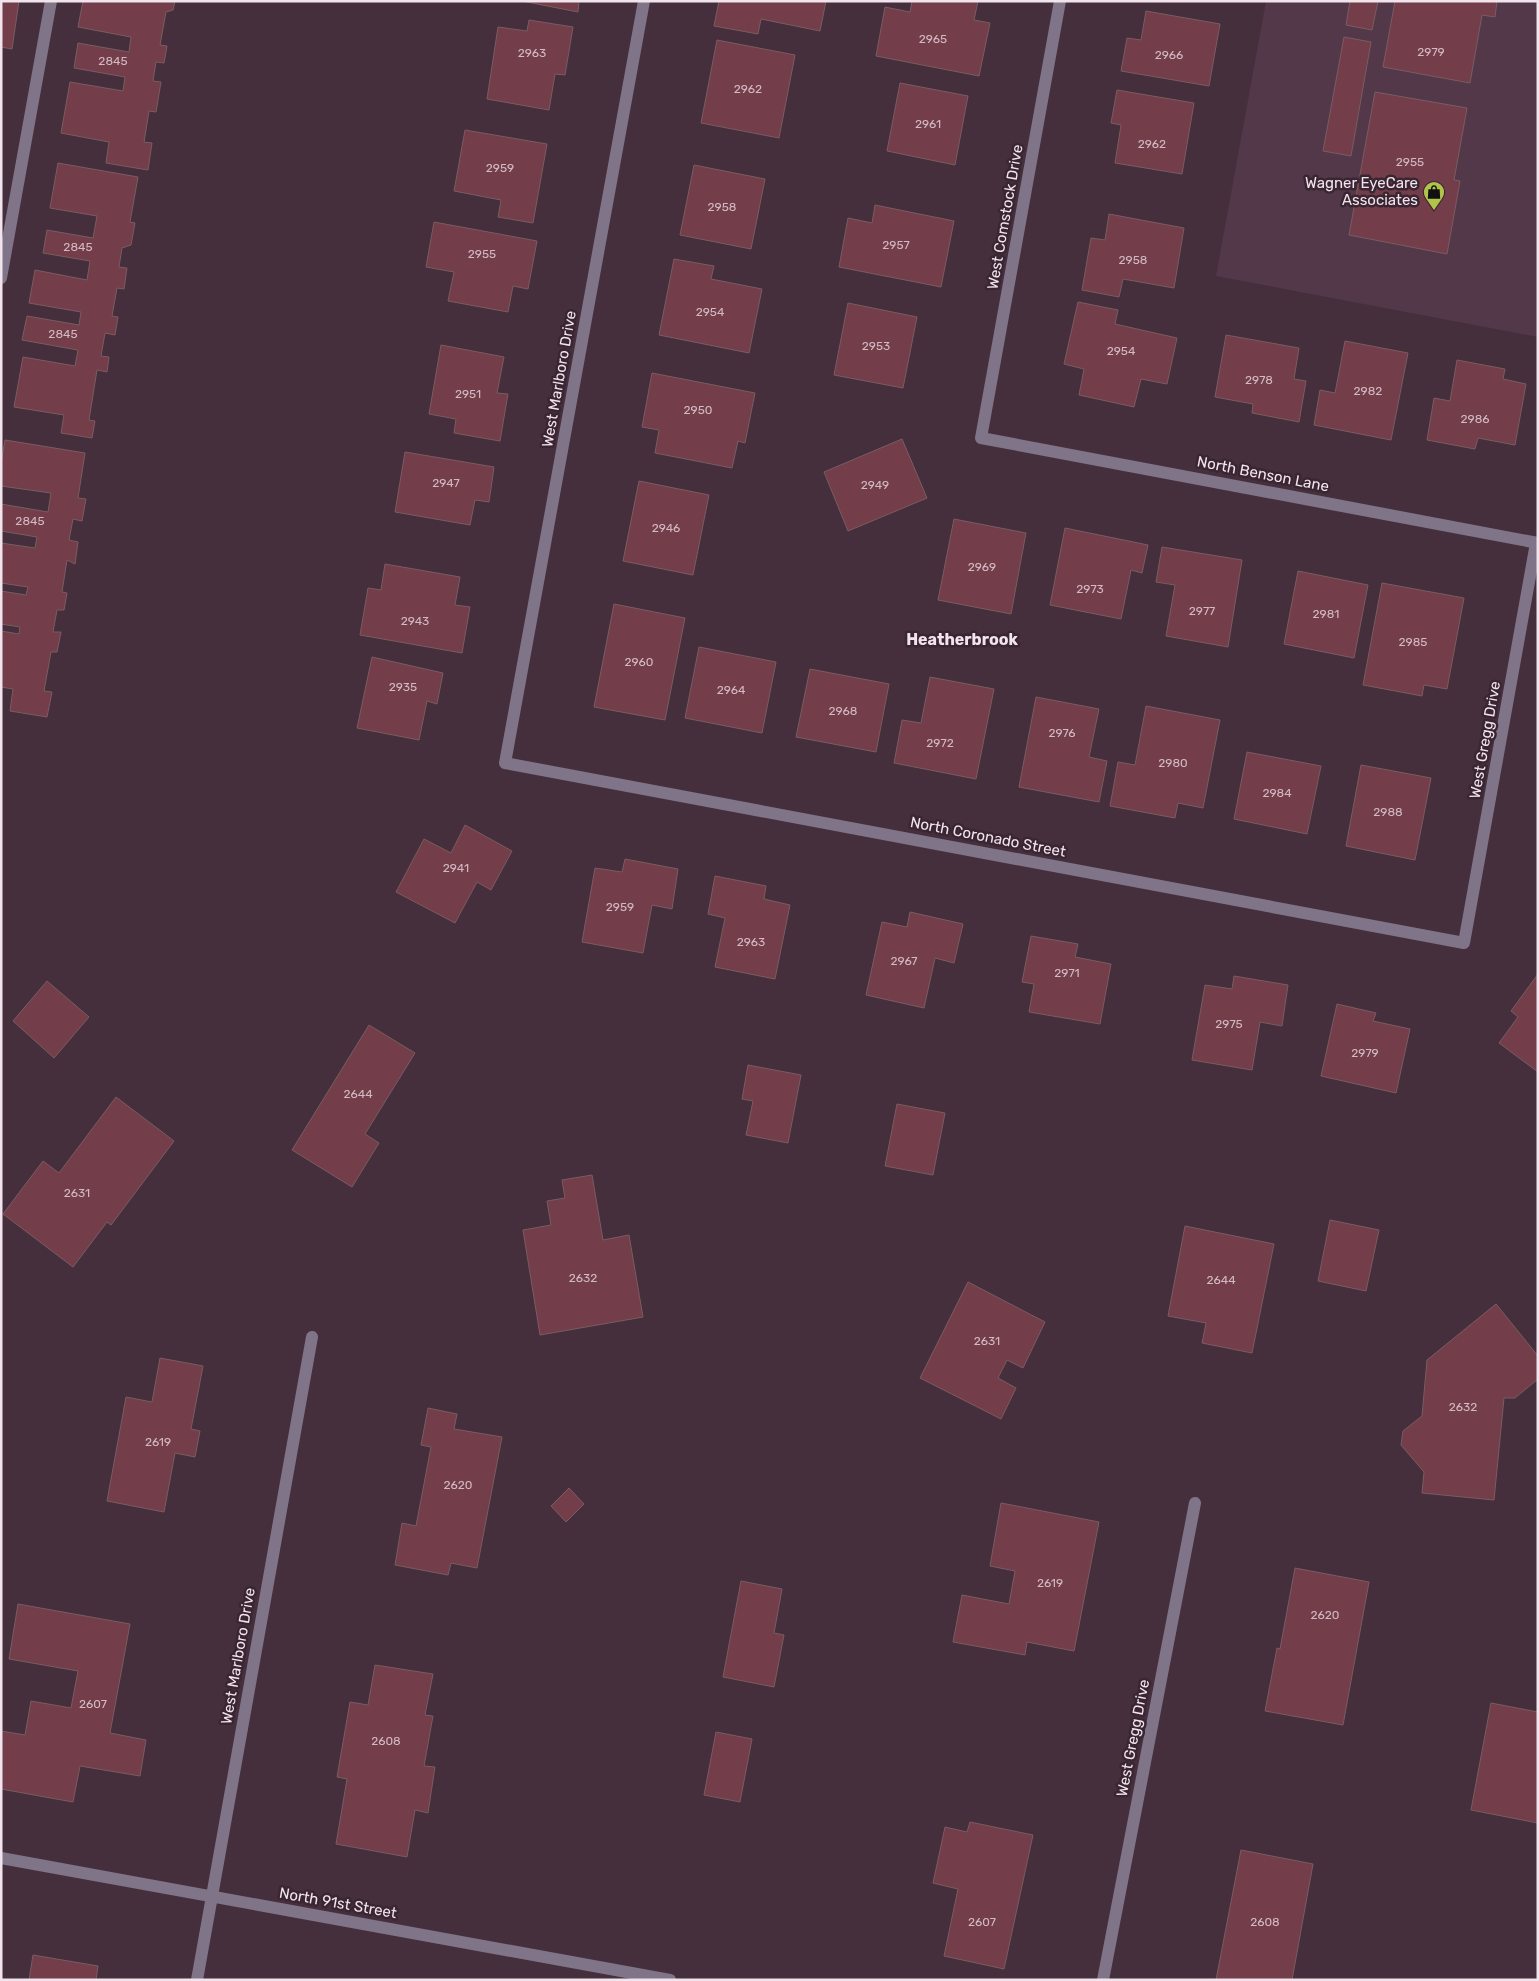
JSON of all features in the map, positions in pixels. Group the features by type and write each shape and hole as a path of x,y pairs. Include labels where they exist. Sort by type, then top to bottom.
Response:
{"street":[{"path":"1,278 52,1"},
{"name":"West Marlboro Drive","path":"505,763 644,1"},
{"name":"West Comstock Drive","path":"981,438 1060,1"},
{"name":"North Benson Lane","path":"981,438 1537,543"},
{"name":"West Gregg Drive","path":"1464,943 1537,543"},
{"name":"North Coronado Street","path":"505,763 1464,943"},
{"name":"West Marlboro Drive","path":"197,1980 312,1337"},
{"name":"West Gregg Drive","path":"1103,1980 1195,1503"},
{"name":"North 91st Street","path":"1,1858 670,1980"}],"shaded area":[{"path":"1266,1 1538,1 1538,337 1216,276"}],"building":[{"path":"1,1 19,1 12,49 1,47"},
{"path":"83,1 175,1 173,10 166,12 160,45 167,46 164,63 156,62 153,81 161,82 156,112 149,111 144,142 152,143 148,170 106,163 109,142 61,133 70,82 123,91 125,77 74,68 78,43 129,52 131,37 78,27"},
{"path":"522,1 579,1 578,12"},
{"path":"719,1 826,1 820,31 761,19 758,34 714,26"},
{"path":"912,1 978,1 974,20 990,23 979,76 876,56 885,7 910,12"},
{"path":"1350,1 1378,1 1372,30 1346,25"},
{"path":"1395,1 1497,1 1495,17 1482,15 1470,83 1383,67"},
{"path":"1146,11 1220,24 1209,86 1121,71 1127,38 1141,40"},
{"path":"529,20 573,27 565,75 555,74 549,110 487,99 498,27 527,31"},
{"path":"1344,37 1371,42 1351,156 1323,151"},
{"path":"717,40 795,55 779,138 701,123"},
{"path":"900,83 968,96 955,165 887,151"},
{"path":"1117,90 1194,103 1182,174 1115,163 1121,125 1111,123"},
{"path":"1375,92 1467,108 1454,180 1460,181 1447,254 1349,235"},
{"path":"465,130 547,144 533,223 498,217 501,200 454,191"},
{"path":"58,163 138,177 130,222 135,223 131,245 122,248 119,267 127,268 124,289 117,288 112,316 118,317 115,335 105,333 101,356 109,357 107,372 97,370 89,420 95,421 92,438 61,433 64,415 14,407 23,357 75,366 78,350 22,340 27,316 79,325 81,312 29,303 35,270 87,280 90,261 43,253 47,230 93,238 97,216 50,208"},
{"path":"694,165 765,179 751,249 680,235"},
{"path":"875,205 954,221 941,287 839,267 848,218 872,223"},
{"path":"1109,214 1184,228 1174,288 1123,279 1119,297 1082,290 1091,238 1105,240"},
{"path":"434,222 537,241 528,289 513,286 508,312 448,301 454,272 426,267"},
{"path":"674,259 714,266 711,279 762,289 749,353 659,335"},
{"path":"1078,302 1118,310 1115,324 1177,338 1167,384 1141,379 1134,407 1079,395 1084,369 1064,364"},
{"path":"848,303 917,317 903,388 834,375"},
{"path":"1226,335 1299,348 1294,379 1306,381 1299,422 1252,413 1253,404 1215,397"},
{"path":"1345,341 1408,353 1391,440 1314,425 1320,390 1335,393"},
{"path":"441,345 504,357 497,393 508,394 500,441 454,433 456,419 429,414"},
{"path":"1457,360 1505,369 1503,379 1526,384 1515,445 1478,438 1475,449 1427,440 1434,398 1450,401"},
{"path":"652,373 755,393 745,443 738,441 732,468 655,453 659,430 642,427"},
{"path":"902,439 927,498 848,531 824,472"},
{"path":"5,440 85,453 78,498 86,499 82,521 73,519 69,540 78,542 75,564 67,560 62,592 67,593 64,610 57,610 53,632 61,632 57,652 51,652 44,691 52,692 47,717 10,711 13,689 1,687 1,631 19,634 20,627 1,624 1,591 26,595 28,587 1,583 1,543 35,548 37,537 1,531 1,504 48,512 51,493 1,486 1,464"},
{"path":"405,452 494,467 489,502 475,500 470,525 395,512"},
{"path":"639,481 709,495 693,575 623,561"},
{"path":"954,519 1026,533 1011,614 938,600"},
{"path":"1065,528 1148,545 1142,573 1131,570 1121,619 1050,605"},
{"path":"1162,547 1242,560 1228,647 1166,636 1175,585 1156,582"},
{"path":"385,564 460,577 455,605 470,607 462,653 360,635 368,588 381,590"},
{"path":"1298,571 1368,585 1354,658 1284,644"},
{"path":"1382,583 1464,598 1447,689 1424,685 1422,696 1363,685"},
{"path":"614,604 685,618 665,720 594,707"},
{"path":"699,647 776,662 762,733 685,718"},
{"path":"372,657 443,673 437,704 427,701 419,740 357,728"},
{"path":"810,669 889,684 876,752 796,737"},
{"path":"930,677 994,689 976,779 894,763 902,720 921,723"},
{"path":"1036,697 1099,709 1089,757 1107,761 1099,802 1019,787"},
{"path":"1146,706 1220,720 1203,808 1178,803 1175,818 1110,806 1118,762 1135,765"},
{"path":"1247,752 1321,766 1307,834 1234,819"},
{"path":"1361,765 1431,778 1415,860 1346,846"},
{"path":"465,825 512,851 491,890 477,882 455,923 396,892 424,839 451,853"},
{"path":"625,859 678,869 672,909 652,905 643,953 582,942 595,868 622,872"},
{"path":"715,876 766,886 764,899 790,905 775,979 715,967 725,918 708,914"},
{"path":"910,912 963,924 954,963 935,958 924,1008 866,995 882,922 907,927"},
{"path":"1031,936 1078,944 1075,957 1111,964 1100,1024 1029,1012 1034,984 1022,982"},
{"path":"1538,974 1538,1072 1499,1043 1518,1017 1511,1011"},
{"path":"1234,976 1288,985 1282,1026 1260,1022 1252,1070 1192,1060 1205,985 1232,989"},
{"path":"47,981 89,1017 54,1058 13,1021"},
{"path":"1337,1004 1376,1013 1373,1021 1410,1029 1396,1093 1321,1076"},
{"path":"369,1025 415,1053 365,1134 379,1143 352,1187 292,1150"},
{"path":"748,1065 801,1075 788,1143 746,1135 753,1101 742,1099"},
{"path":"116,1097 174,1141 111,1225 107,1222 73,1267 3,1214 43,1161 59,1173"},
{"path":"897,1104 945,1113 933,1175 885,1166"},
{"path":"592,1175 603,1240 629,1235 643,1317 540,1335 523,1230 551,1225 547,1201 565,1198 562,1180"},
{"path":"1330,1220 1379,1230 1366,1291 1318,1281"},
{"path":"1185,1226 1274,1244 1252,1353 1202,1343 1206,1323 1168,1316"},
{"path":"968,1282 1045,1322 1023,1368 1007,1360 998,1378 1016,1388 1001,1419 920,1378"},
{"path":"1496,1304 1538,1356 1538,1379 1515,1398 1504,1398 1494,1500 1422,1493 1424,1472 1401,1445 1403,1431 1422,1416 1427,1360"},
{"path":"160,1358 203,1366 191,1429 200,1431 195,1457 175,1453 164,1512 107,1501 126,1397 152,1402"},
{"path":"428,1408 457,1414 454,1429 502,1437 477,1568 451,1563 448,1575 395,1565 402,1523 416,1526 431,1447 421,1445"},
{"path":"569,1488 584,1504 566,1522 551,1506"},
{"path":"1001,1503 1099,1522 1074,1651 1027,1642 1025,1655 953,1642 962,1595 1009,1604 1015,1571 990,1566"},
{"path":"1295,1568 1369,1582 1343,1725 1265,1711 1277,1648 1280,1649"},
{"path":"741,1581 782,1589 774,1633 784,1635 774,1687 723,1677"},
{"path":"18,1604 130,1624 110,1733 146,1740 140,1776 80,1766 73,1802 1,1789 1,1731 25,1735 31,1701 71,1708 78,1671 9,1659"},
{"path":"375,1665 433,1674 425,1715 433,1716 424,1766 435,1767 428,1813 415,1810 407,1857 336,1844 347,1779 337,1777 350,1702 368,1705"},
{"path":"1491,1703 1538,1712 1538,1823 1471,1810"},
{"path":"716,1732 752,1739 740,1802 704,1795"},
{"path":"970,1822 1033,1835 1004,1969 944,1956 958,1889 933,1883 945,1827 967,1832"},
{"path":"1241,1850 1313,1864 1292,1980 1216,1980"},
{"path":"33,1955 98,1966 96,1980 29,1980"}],"place":[{"name":"Wagner EyeCare Associates","path":"1434,211"}],"district":[{"name":"Heatherbrook","path":"962,639"}]}
